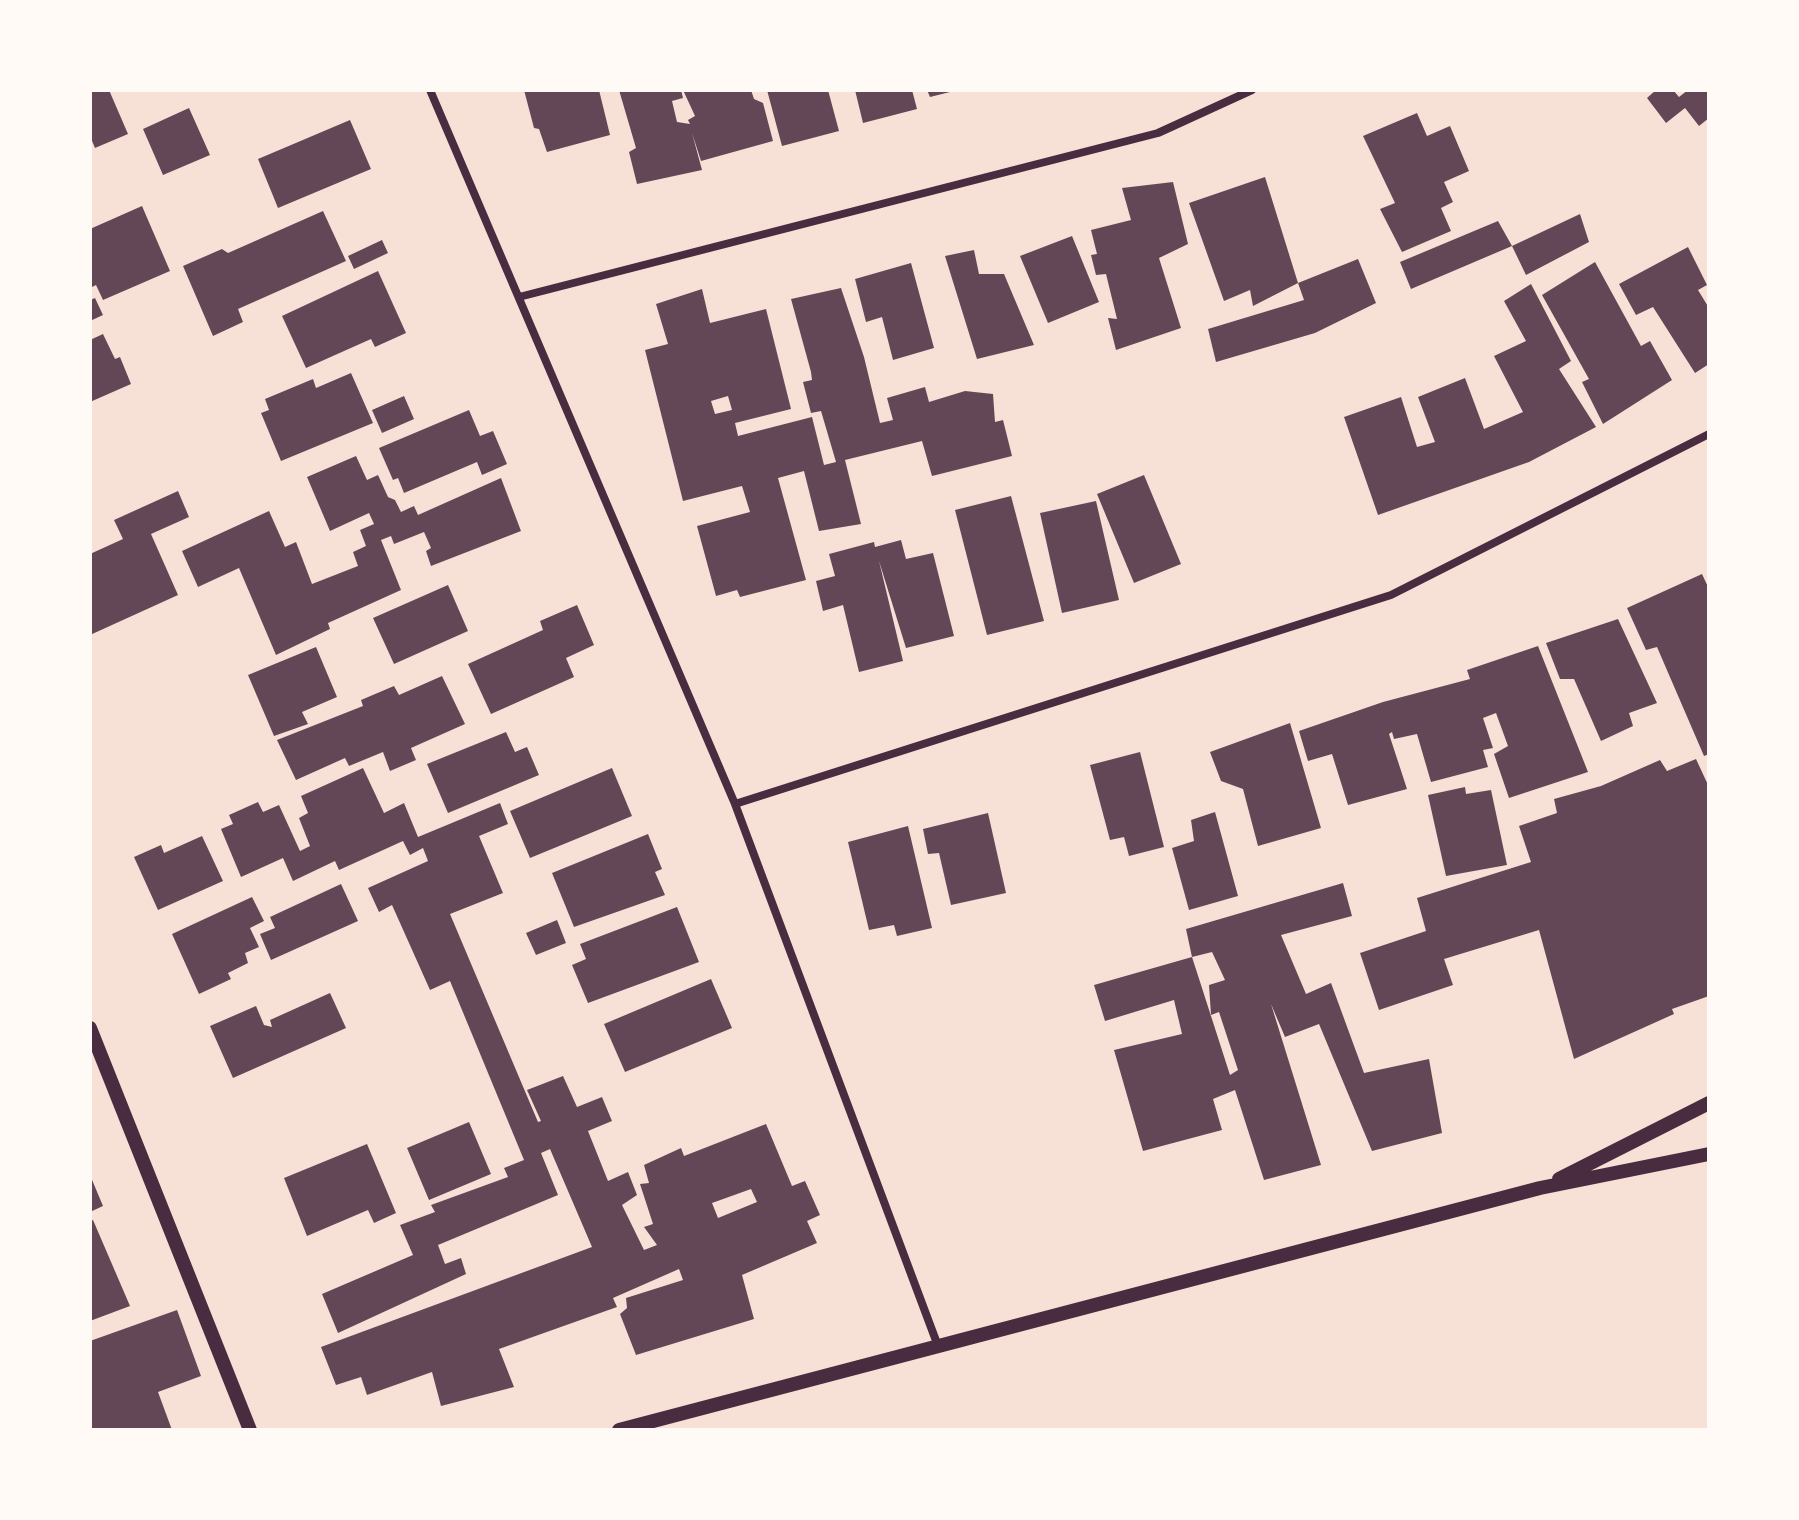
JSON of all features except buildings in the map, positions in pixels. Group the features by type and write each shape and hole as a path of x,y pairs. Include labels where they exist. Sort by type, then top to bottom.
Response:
{"street":[{"path":"430,90 735,804 938,1346"},
{"path":"519,297 1158,133 1252,90"},
{"path":"735,804 1391,595 1709,434"},
{"path":"90,1028 250,1430"},
{"path":"1540,1188 1709,1103"},
{"path":"619,1430 1540,1188 1709,1154"}]}
